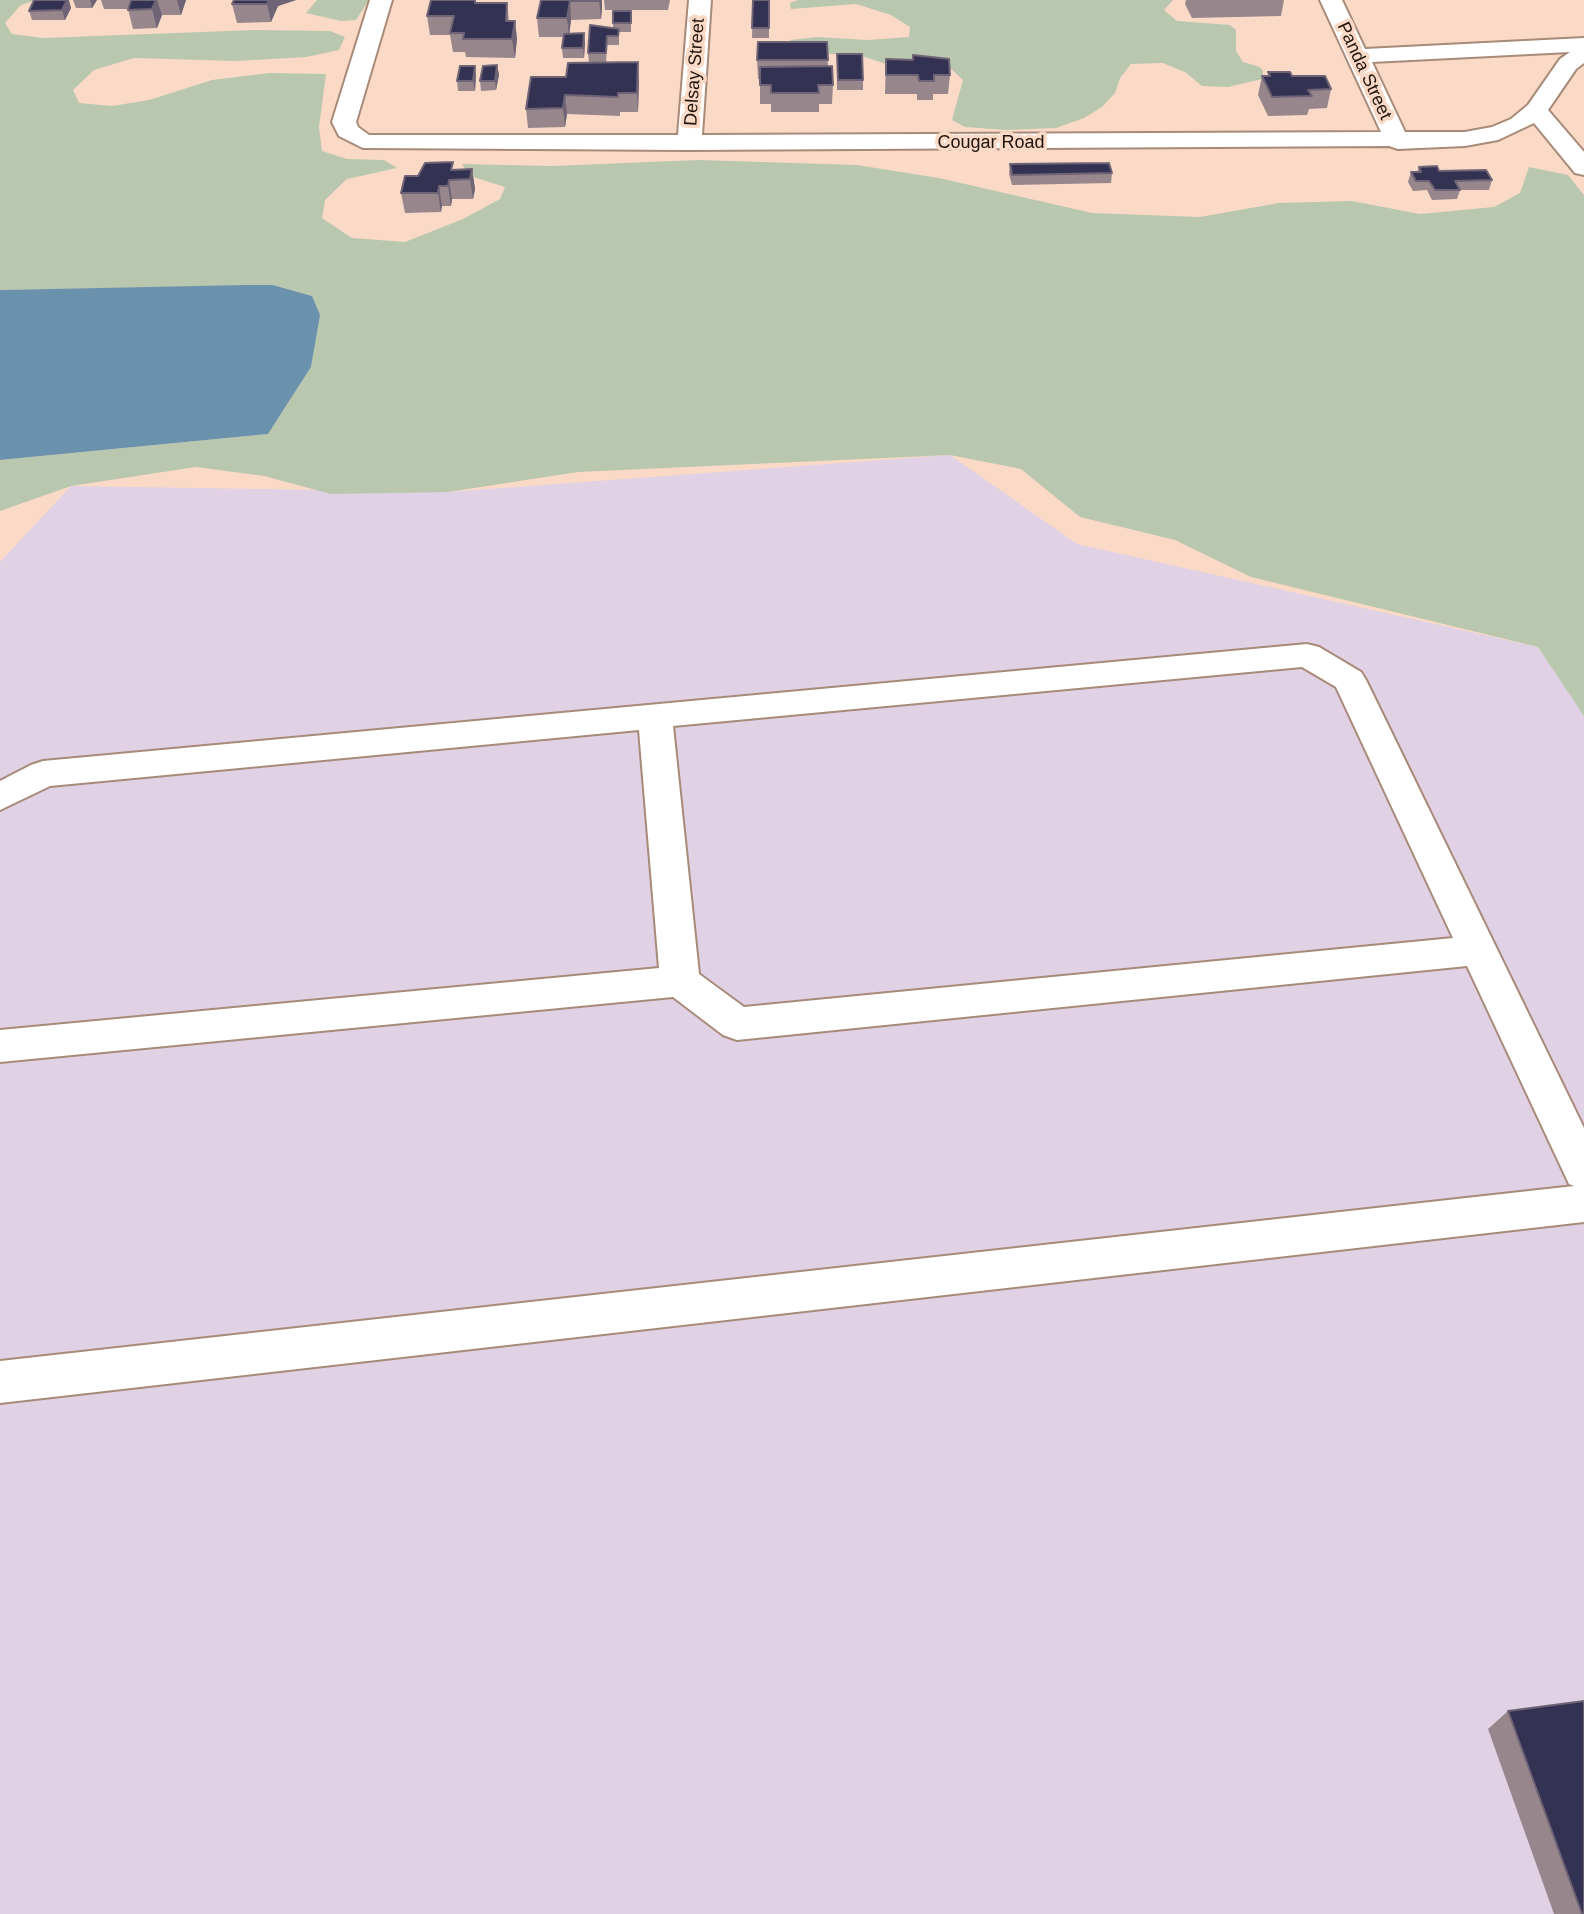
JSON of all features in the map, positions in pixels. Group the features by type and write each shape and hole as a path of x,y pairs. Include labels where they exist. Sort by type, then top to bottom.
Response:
{"street":[{"name":"Cougar Road","path":"381,0 344,122 347,131 363,141 1398,142 1465,139 1498,133 1519,124 1535,110 1568,64 1584,52"},
{"name":"Delsay Street","path":"689,143 700,0"},
{"name":"Panda Street","path":"1331,0 1398,142"},
{"path":"1357,56 1584,45"},
{"path":"1535,110 1584,168"},
{"path":"0,797 43,774 1307,655 1349,680 1584,1171"},
{"path":"655,716 680,981"},
{"path":"0,1046 680,981 737,1024 1478,950"},
{"path":"0,1382 1584,1203"}],"shaded area":[{"path":"950,455 1077,544 1538,647 1584,715 1584,1914 0,1914 0,562 71,486 448,492"}],"green space":[{"path":"0,0 36,0 21,5 5,23 12,34 43,38 254,30 330,31 345,37 339,50 306,57 237,61 134,58 94,70 73,90 79,103 112,106 149,100 212,80 270,73 326,74 319,127 322,151 347,159 384,160 397,168 347,179 325,200 322,218 352,238 405,242 463,219 500,199 505,187 470,176 462,164 552,166 699,160 857,165 939,178 1092,213 1200,217 1279,203 1352,201 1420,214 1494,207 1520,193 1529,167 1568,175 1584,195 1584,716 1538,647 1251,577 1175,540 1080,517 1021,469 950,455 578,472 448,492 331,494 264,476 196,467 71,486 0,511 0,460 268,434 311,367 314,347 312,296 273,285 0,290"},
{"path":"317,0 369,0 356,20 341,21 306,13"},
{"path":"798,0 1173,0 1164,10 1177,21 1230,25 1236,30 1236,51 1243,62 1260,67 1263,71 1262,79 1228,87 1202,86 1185,72 1163,63 1131,64 1120,78 1115,93 1102,107 1084,118 1056,128 1006,130 965,127 952,120 963,80 949,67 886,64 865,57 789,50 790,40 817,37 867,40 909,37 910,27 891,15 856,4 791,9 790,3"}],"water":[{"path":"273,285 312,296 320,315 311,367 268,434 0,460 0,290"}],"building":[{"path":"34,0 67,0 62,10 29,11"},
{"path":"131,0 156,0 152,9 128,10"},
{"path":"234,0 269,0 267,4 232,4"},
{"path":"431,0 507,3 506,21 515,21 512,39 463,39 464,33 450,33 454,16 427,16"},
{"path":"541,0 599,1 570,1 567,18 537,18"},
{"path":"753,0 769,0 769,28 752,28"},
{"path":"613,11 631,11 631,23 613,23"},
{"path":"590,25 619,29 618,36 607,36 606,53 588,53"},
{"path":"584,33 583,48 562,48 564,34"},
{"path":"758,42 827,42 828,60 757,60"},
{"path":"837,54 862,54 863,80 838,80"},
{"path":"913,55 949,59 950,75 934,75 934,81 919,81 918,75 886,75 886,59 913,60"},
{"path":"638,62 637,93 618,93 618,97 565,95 563,108 526,109 531,77 566,77 568,63"},
{"path":"497,65 495,81 480,81 483,66"},
{"path":"460,66 475,66 473,81 457,81"},
{"path":"832,66 833,85 818,85 819,93 771,93 771,85 760,85 760,67"},
{"path":"1268,72 1290,72 1292,76 1325,76 1331,89 1308,90 1312,96 1272,97 1262,76 1270,76"},
{"path":"453,162 451,170 472,169 470,179 449,180 448,186 439,186 438,193 401,193 405,176 418,176 425,163"},
{"path":"1109,163 1112,173 1012,175 1010,164"},
{"path":"1437,166 1439,171 1486,170 1492,180 1455,181 1460,190 1435,190 1429,181 1416,181 1411,172 1421,172 1419,167"},
{"path":"1584,1701 1584,1914 1582,1914 1508,1711"}]}
